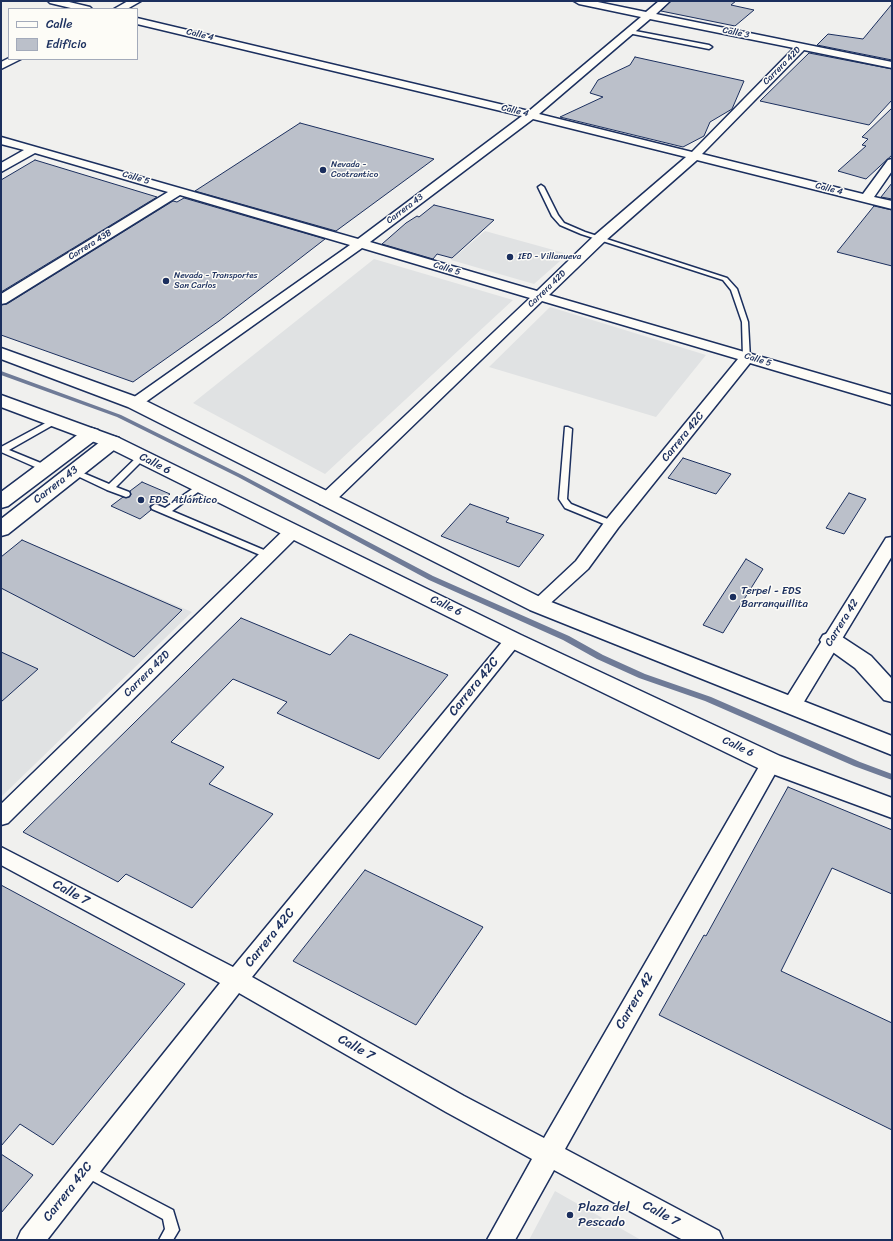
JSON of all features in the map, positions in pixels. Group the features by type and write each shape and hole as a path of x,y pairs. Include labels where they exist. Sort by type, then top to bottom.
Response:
{"main road":[{"path":"1,353 135,403 538,605 892,746"},
{"name":"Calle 6","path":"1,401 112,442 513,640 771,763 892,808"},
{"name":"Carrera 43","path":"1,502 91,434"},
{"name":"Carrera 43","path":"1,529 112,442"},
{"path":"831,640 863,662 892,694"}],"street":[{"path":"53,1 83,8"},
{"path":"121,8 136,1"},
{"name":"Calle 3","path":"579,1 892,65"},
{"name":"Carrera 43","path":"135,403 361,243 531,115 665,1"},
{"name":"Calle 4","path":"138,21 531,115 892,205"},
{"name":"Carrera 42D","path":"326,500 600,238 695,155 802,46"},
{"path":"1,66 14,60"},
{"name":"Calle 5","path":"1,140 361,243 892,400"},
{"path":"1,168 34,149"},
{"path":"866,199 892,163"},
{"name":"Carrera 43B","path":"1,300 179,190"},
{"name":"Carrera 42C","path":"538,605 582,565 612,524 747,357"},
{"name":"Carrera 42D","path":"1,817 293,531"},
{"name":"Carrera 42","path":"792,705 892,542"},
{"name":"Carrera 42C","path":"30,1240 236,980 513,640"},
{"name":"Carrera 42","path":"500,1240 548,1152 771,763"},
{"name":"Calle 7","path":"1,855 236,980 455,1104 548,1152 710,1240"}],"lane":[{"path":"630,32 709,47"},
{"path":"541,187 555,216 562,224 725,279 734,289 746,322 747,357"},
{"path":"2,450 56,421"},
{"path":"568,429 563,499 568,506 612,524"},
{"path":"2,450 45,468"},
{"path":"110,488 142,457"},
{"path":"73,472 126,494"},
{"path":"166,511 201,487"},
{"path":"155,507 268,555"},
{"path":"86,1170 168,1215 172,1230 166,1240"}],"shaded area":[{"name":"IED - Villanueva","path":"485,231 568,254 534,284 451,260"},
{"path":"374,259 513,300 325,474 193,403"},
{"path":"550,307 706,355 656,417 489,367"},
{"path":"22,540 192,612 1,797 1,556"},
{"name":"Plaza del Pescado","path":"555,1191 641,1240 529,1240"}],"building":[{"path":"671,1 736,1 731,5 754,10 735,26 661,11"},
{"path":"892,4 892,60 817,45 828,34 863,39"},
{"path":"809,53 892,69 892,100 869,125 760,101"},
{"path":"635,57 744,81 732,109 710,122 704,136 683,147 560,117 603,97 590,93 598,80 630,65"},
{"path":"892,108 892,155 866,179 838,171 866,146 862,145 868,139 862,137"},
{"name":"Nevada - Cootrantico","path":"300,123 434,159 336,231 195,191"},
{"path":"35,160 157,197 1,292 1,180"},
{"path":"892,183 892,199 881,197"},
{"name":"Nevada - Transportes San Carlos","path":"184,198 325,239 219,321 133,382 1,335 1,305 7,304 173,201 177,202"},
{"path":"434,205 494,220 452,258 437,254 433,259 382,244 406,223 417,216 419,217"},
{"path":"874,206 892,210 892,266 837,252"},
{"path":"683,458 731,474 716,494 668,478"},
{"name":"EDS Atlántico","path":"142,482 170,494 158,504 154,503 150,506 151,510 140,519 111,506 123,497 129,497 131,495 130,491"},
{"path":"849,493 866,499 844,534 826,528"},
{"path":"470,504 509,518 506,522 544,535 519,567 441,536"},
{"path":"22,540 182,610 134,657 1,588 1,557"},
{"name":"Terpel - EDS Barranquillita","path":"746,559 763,569 723,633 703,625"},
{"path":"241,618 330,655 350,634 448,675 379,759 277,713 287,702 233,679 171,742 224,767 209,784 273,814 192,908 126,874 118,882 23,832"},
{"path":"1,652 38,669 1,702"},
{"path":"788,787 892,830 892,894 832,868 781,971 892,1023 892,1130 659,1015 704,935 706,936"},
{"path":"365,870 483,927 416,1025 293,961"},
{"path":"1,885 185,984 53,1145 20,1124 1,1146"},
{"path":"1,1154 33,1175 1,1213"}],"waterway":[{"path":"1,373 119,416 240,476 431,578 566,638 600,657 642,676 708,699 857,764 892,777"}],"place":[{"name":"Nevada - Cootrantico","path":"323,170"},
{"name":"IED - Villanueva","path":"510,257"},
{"name":"Nevada - Transportes San Carlos","path":"166,281"},
{"name":"EDS Atlántico","path":"141,500"},
{"name":"Terpel - EDS Barranquillita","path":"733,597"},
{"name":"Plaza del Pescado","path":"570,1215"}]}
